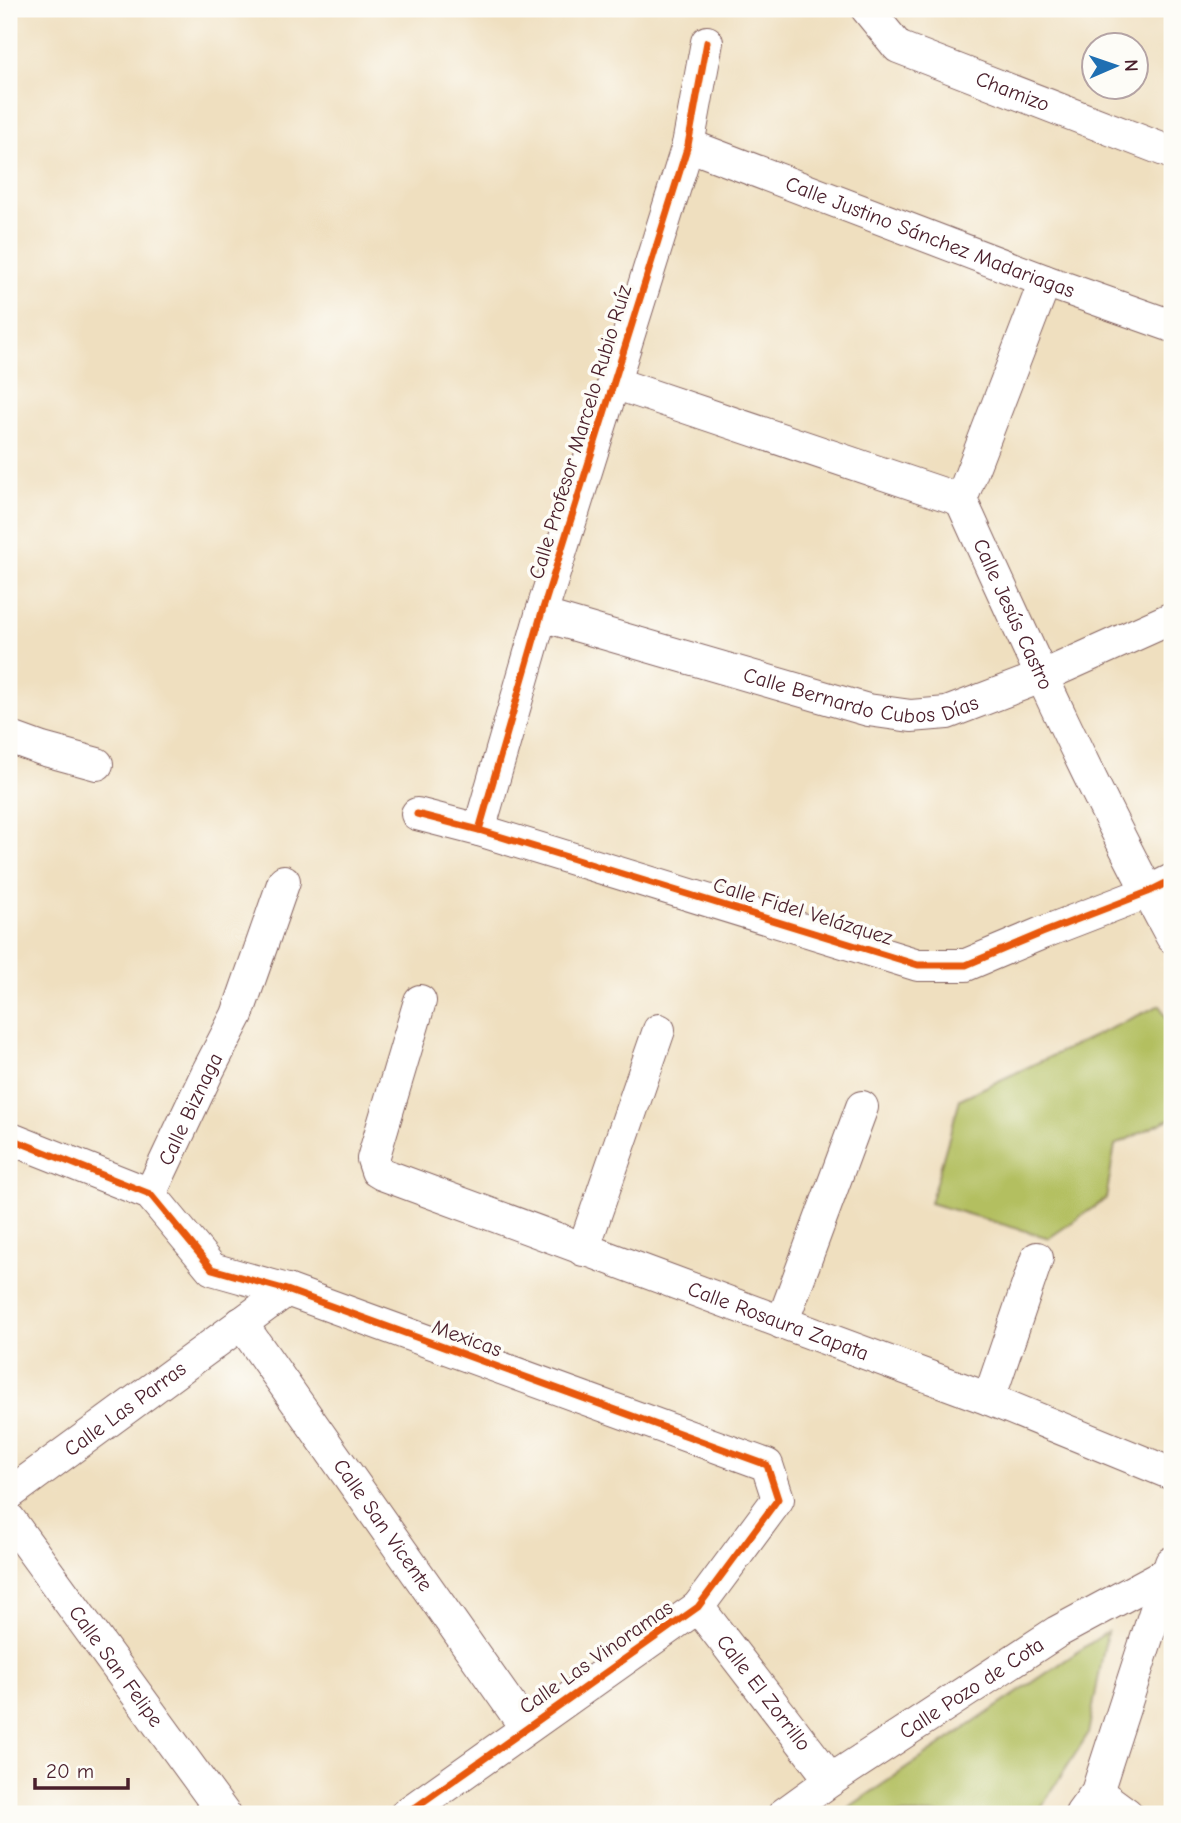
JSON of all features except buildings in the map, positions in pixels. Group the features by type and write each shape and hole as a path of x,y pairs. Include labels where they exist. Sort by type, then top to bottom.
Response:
{"street":[{"name":"Chamizo","path":"867,9 898,47 1172,153"},
{"name":"Calle Profesor Marcelo Rubio Ruíz","path":"480,830 541,615 688,145 707,43"},
{"name":"Calle Justino Sánchez Madariagas","path":"688,145 1045,281 1172,326"},
{"path":"614,383 961,500 1045,281"},
{"name":"Calle Jesús Castro","path":"961,500 1041,677 1160,886 1172,937"},
{"name":"Calle Bernardo Cubos Días","path":"541,615 868,710 911,716 947,713 1041,677 1172,618"},
{"path":"9,737 97,764"},
{"name":"Calle Fidel Velázquez","path":"417,814 480,830 918,965 966,965 1160,886"},
{"name":"Calle Biznaga","path":"150,1194 237,1015 284,881"},
{"name":"Calle Rosaura Zapata","path":"420,1001 373,1159 377,1171 583,1250 989,1399 1172,1474"},
{"path":"583,1250 659,1030"},
{"path":"782,1323 862,1107"},
{"path":"9,1138 150,1194"},
{"name":"Mexicas","path":"150,1194 212,1269 287,1290 767,1465 778,1499"},
{"path":"989,1399 1037,1258"},
{"name":"Calle Las Parras","path":"9,1494 287,1290"},
{"name":"Calle San Vicente","path":"241,1323 526,1727"},
{"name":"Calle Las Vinoramas","path":"406,1814 698,1607 778,1499"},
{"name":"Calle San Felipe","path":"9,1519 224,1814"},
{"path":"1128,1814 1089,1803 1170,1566"},
{"name":"Calle Pozo de Cota","path":"784,1814 831,1780 1058,1632 1170,1566"},
{"name":"Calle El Zorrillo","path":"698,1607 831,1780"}],"green space":[{"path":"1160,1005 1172,1030 1172,1118 1115,1145 1106,1199 1049,1238 930,1203 960,1099"},
{"path":"1107,1632 1088,1734 1037,1814 839,1814"}],"cycle path":[{"path":"479,830 541,615 688,145 707,42"},
{"path":"417,814 479,830 918,965 966,965 1172,880"},
{"path":"9,1138 150,1194 212,1269 287,1290 767,1465 778,1499 698,1607 406,1814"}]}
